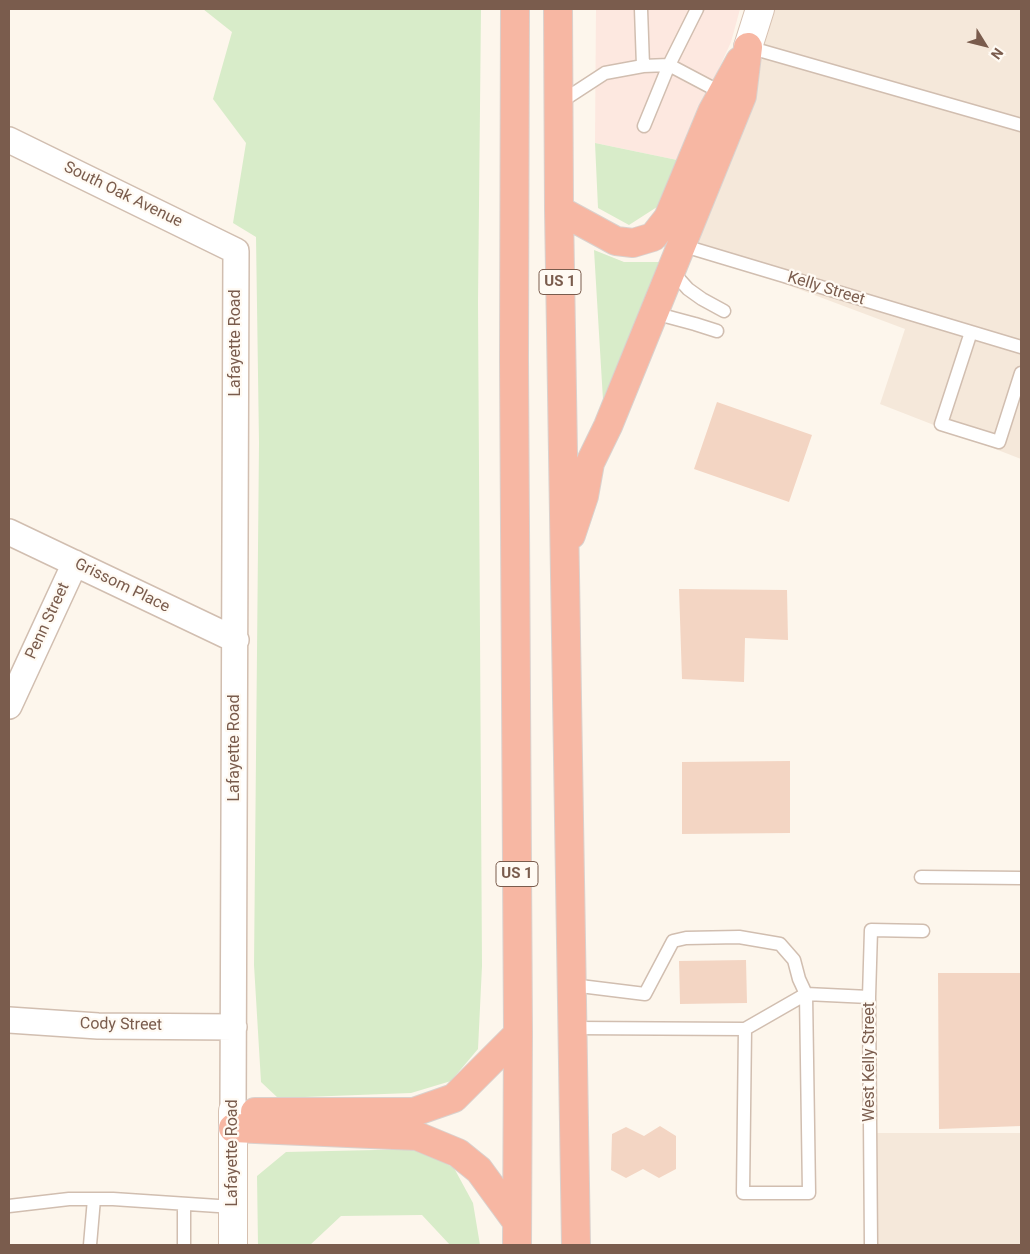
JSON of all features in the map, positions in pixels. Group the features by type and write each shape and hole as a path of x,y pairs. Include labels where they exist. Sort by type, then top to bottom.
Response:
{"highway":[{"name":"US 1","path":"515,9 514,369 518,1034 517,1234"},
{"name":"US 1","path":"558,9 559,210 576,1245"},
{"path":"559,210 616,241 633,243 653,237 668,218 712,112 748,47"},
{"path":"565,555 584,496 590,463 608,426 742,96 748,47"},
{"path":"233,1120 414,1112 454,1098 518,1034"},
{"path":"233,1120 417,1136 458,1153 479,1170 517,1234"}],"street":[{"path":"748,47 760,9"},
{"name":"South Oak Avenue","path":"9,140 236,251"},
{"name":"Lafayette Road","path":"234,1245 236,251"},
{"name":"Grissom Place","path":"9,532 236,640"},
{"name":"Penn Street","path":"9,706 75,563"},
{"name":"Cody Street","path":"9,1020 98,1026 234,1027"}],"lane":[{"path":"641,9 643,66"},
{"path":"644,126 669,65 697,9"},
{"path":"748,47 1021,125"},
{"path":"559,103 605,73 643,66 669,65 722,92"},
{"name":"Kelly Street","path":"681,245 1021,347"},
{"path":"671,270 688,289 702,299 724,310"},
{"path":"654,313 717,332"},
{"path":"971,332 941,424 999,442 1021,373"},
{"path":"921,877 1021,878"},
{"name":"West Kelly Street","path":"871,1245 869,997 871,930 922,931"},
{"path":"572,986 645,994 673,941 686,938 739,937 780,944 794,960 799,979 806,994 809,1193 743,1193 745,1028"},
{"path":"573,1028 745,1028 806,994 869,997"},
{"path":"9,1206 69,1199 94,1199 233,1206"},
{"path":"90,1245 94,1199"},
{"path":"184,1204 184,1245"}],"shaded area":[{"path":"596,9 740,9 731,42 677,160 595,143"},
{"path":"760,9 1021,9 1021,459 880,404 905,329 681,245"},
{"path":"870,1133 1021,1133 1021,1245 871,1245"}],"green space":[{"path":"203,9 481,9 478,302 482,966 478,1049 451,1081 411,1093 278,1098 261,1082 254,965 259,443 256,237 233,223 246,143 213,99 232,32"},
{"path":"595,143 677,160 657,207 629,225 598,208"},
{"path":"594,250 624,262 660,262 603,400"},
{"path":"420,1149 454,1168 473,1203 480,1245 450,1245 422,1215 341,1216 310,1245 258,1245 257,1176 286,1152"}],"building":[{"path":"717,402 812,435 789,502 694,469"},
{"path":"679,589 787,590 788,640 745,638 744,682 682,679"},
{"path":"790,761 790,833 682,834 682,762"},
{"path":"746,960 747,1003 680,1004 679,961"},
{"path":"938,973 1021,973 1021,1126 939,1129"},
{"path":"660,1126 676,1136 676,1169 659,1178 643,1169 626,1178 611,1170 612,1134 626,1127 644,1136"}]}
